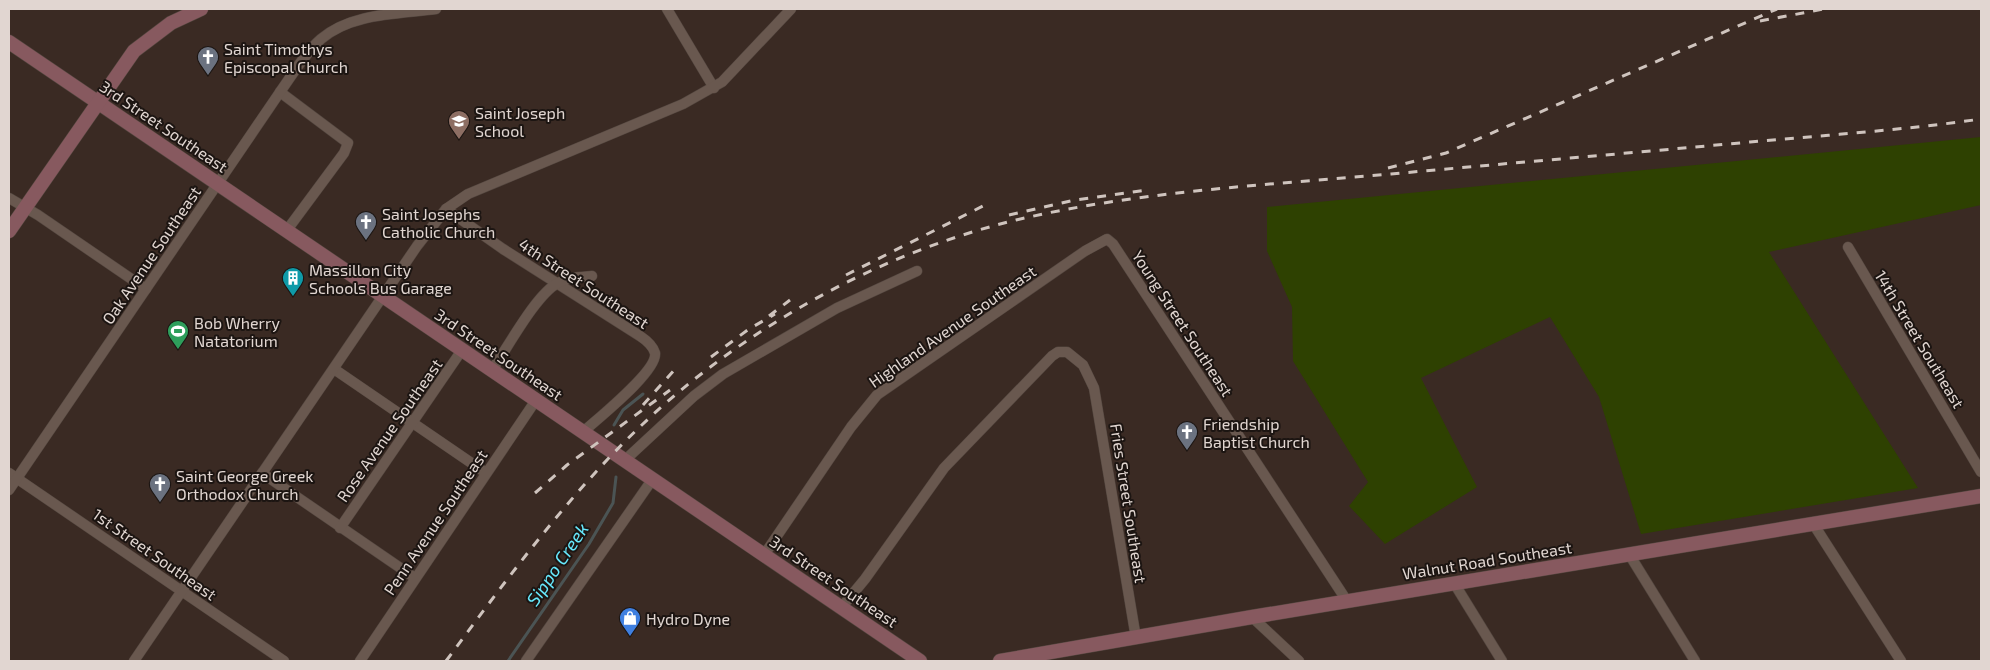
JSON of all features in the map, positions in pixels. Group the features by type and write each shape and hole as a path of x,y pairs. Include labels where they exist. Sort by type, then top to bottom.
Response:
{"street":[{"path":"9,231 97,102 140,45 170,23 201,9"},
{"name":"Oak Avenue Southeast","path":"9,490 13,476 146,289 307,55 331,31 359,20 436,9"},
{"path":"667,9 714,88"},
{"path":"134,661 417,246 446,209 468,194 683,104 714,88 732,73 791,9"},
{"name":"3rd Street Southeast","path":"9,42 920,661"},
{"path":"280,92 348,143 344,153 287,230"},
{"path":"9,198 146,289"},
{"name":"4th Street Southeast","path":"446,209 556,283 640,336 654,351 653,362 641,380 583,432"},
{"name":"Highland Avenue Southeast","path":"764,555 851,427 877,395 1085,251 1107,239"},
{"name":"Young Street Southeast","path":"1107,239 1118,252 1347,601"},
{"name":"14th Street Southeast","path":"1848,247 1981,472"},
{"path":"624,461 694,396 723,374 837,308 917,271"},
{"path":"492,370 542,296 556,283 567,279 592,276"},
{"name":"Rose Avenue Southeast","path":"340,528 462,350"},
{"name":"Fries Street Southeast","path":"841,608 865,579 944,468 1052,356 1062,351 1070,353 1083,365 1094,388 1136,638"},
{"path":"334,369 486,473"},
{"name":"Penn Avenue Southeast","path":"360,661 536,400"},
{"path":"262,473 415,578"},
{"name":"1st Street Southeast","path":"13,476 284,661"},
{"path":"526,661 652,480"},
{"name":"Walnut Road Southeast","path":"1000,661 1454,583 1981,496"},
{"path":"1814,524 1901,661"},
{"path":"1629,554 1695,661"},
{"path":"1454,583 1502,661"},
{"path":"1252,617 1299,661"}],"green space":[{"path":"1981,137 1981,205 1769,252 1918,488 1641,534 1599,397 1550,317 1421,378 1477,487 1385,544 1349,506 1368,482 1293,361 1292,307 1267,251 1267,207"}],"waterway":[{"name":"Sippo Creek","path":"614,425 623,410 643,394"},
{"name":"Sippo Creek","path":"508,661 589,544 613,503 616,477"}],"railway":[{"path":"1388,168 1446,153 1777,9"},
{"path":"1760,21 1824,9"},
{"path":"446,661 505,582 567,505 634,433 670,399 744,343 817,298 894,260 934,245 975,231 1062,210 1203,190 1866,132 1981,119"},
{"path":"1009,215 1075,200 1147,190"},
{"path":"846,275 985,205"},
{"path":"769,316 790,300"},
{"path":"711,357 749,329 775,314"},
{"path":"643,405 676,368"},
{"path":"535,493 567,465 670,390"}],"place":[{"name":"Saint Timothys Episcopal Church","path":"208,76"},
{"name":"Saint Joseph School","path":"459,140"},
{"name":"Saint Josephs Catholic Church","path":"366,241"},
{"name":"Massillon City Schools Bus Garage","path":"293,297"},
{"name":"Bob Wherry Natatorium","path":"178,350"},
{"name":"Friendship Baptist Church","path":"1187,451"},
{"name":"Saint George Greek Orthodox Church","path":"160,503"},
{"name":"Hydro Dyne","path":"630,637"}]}
